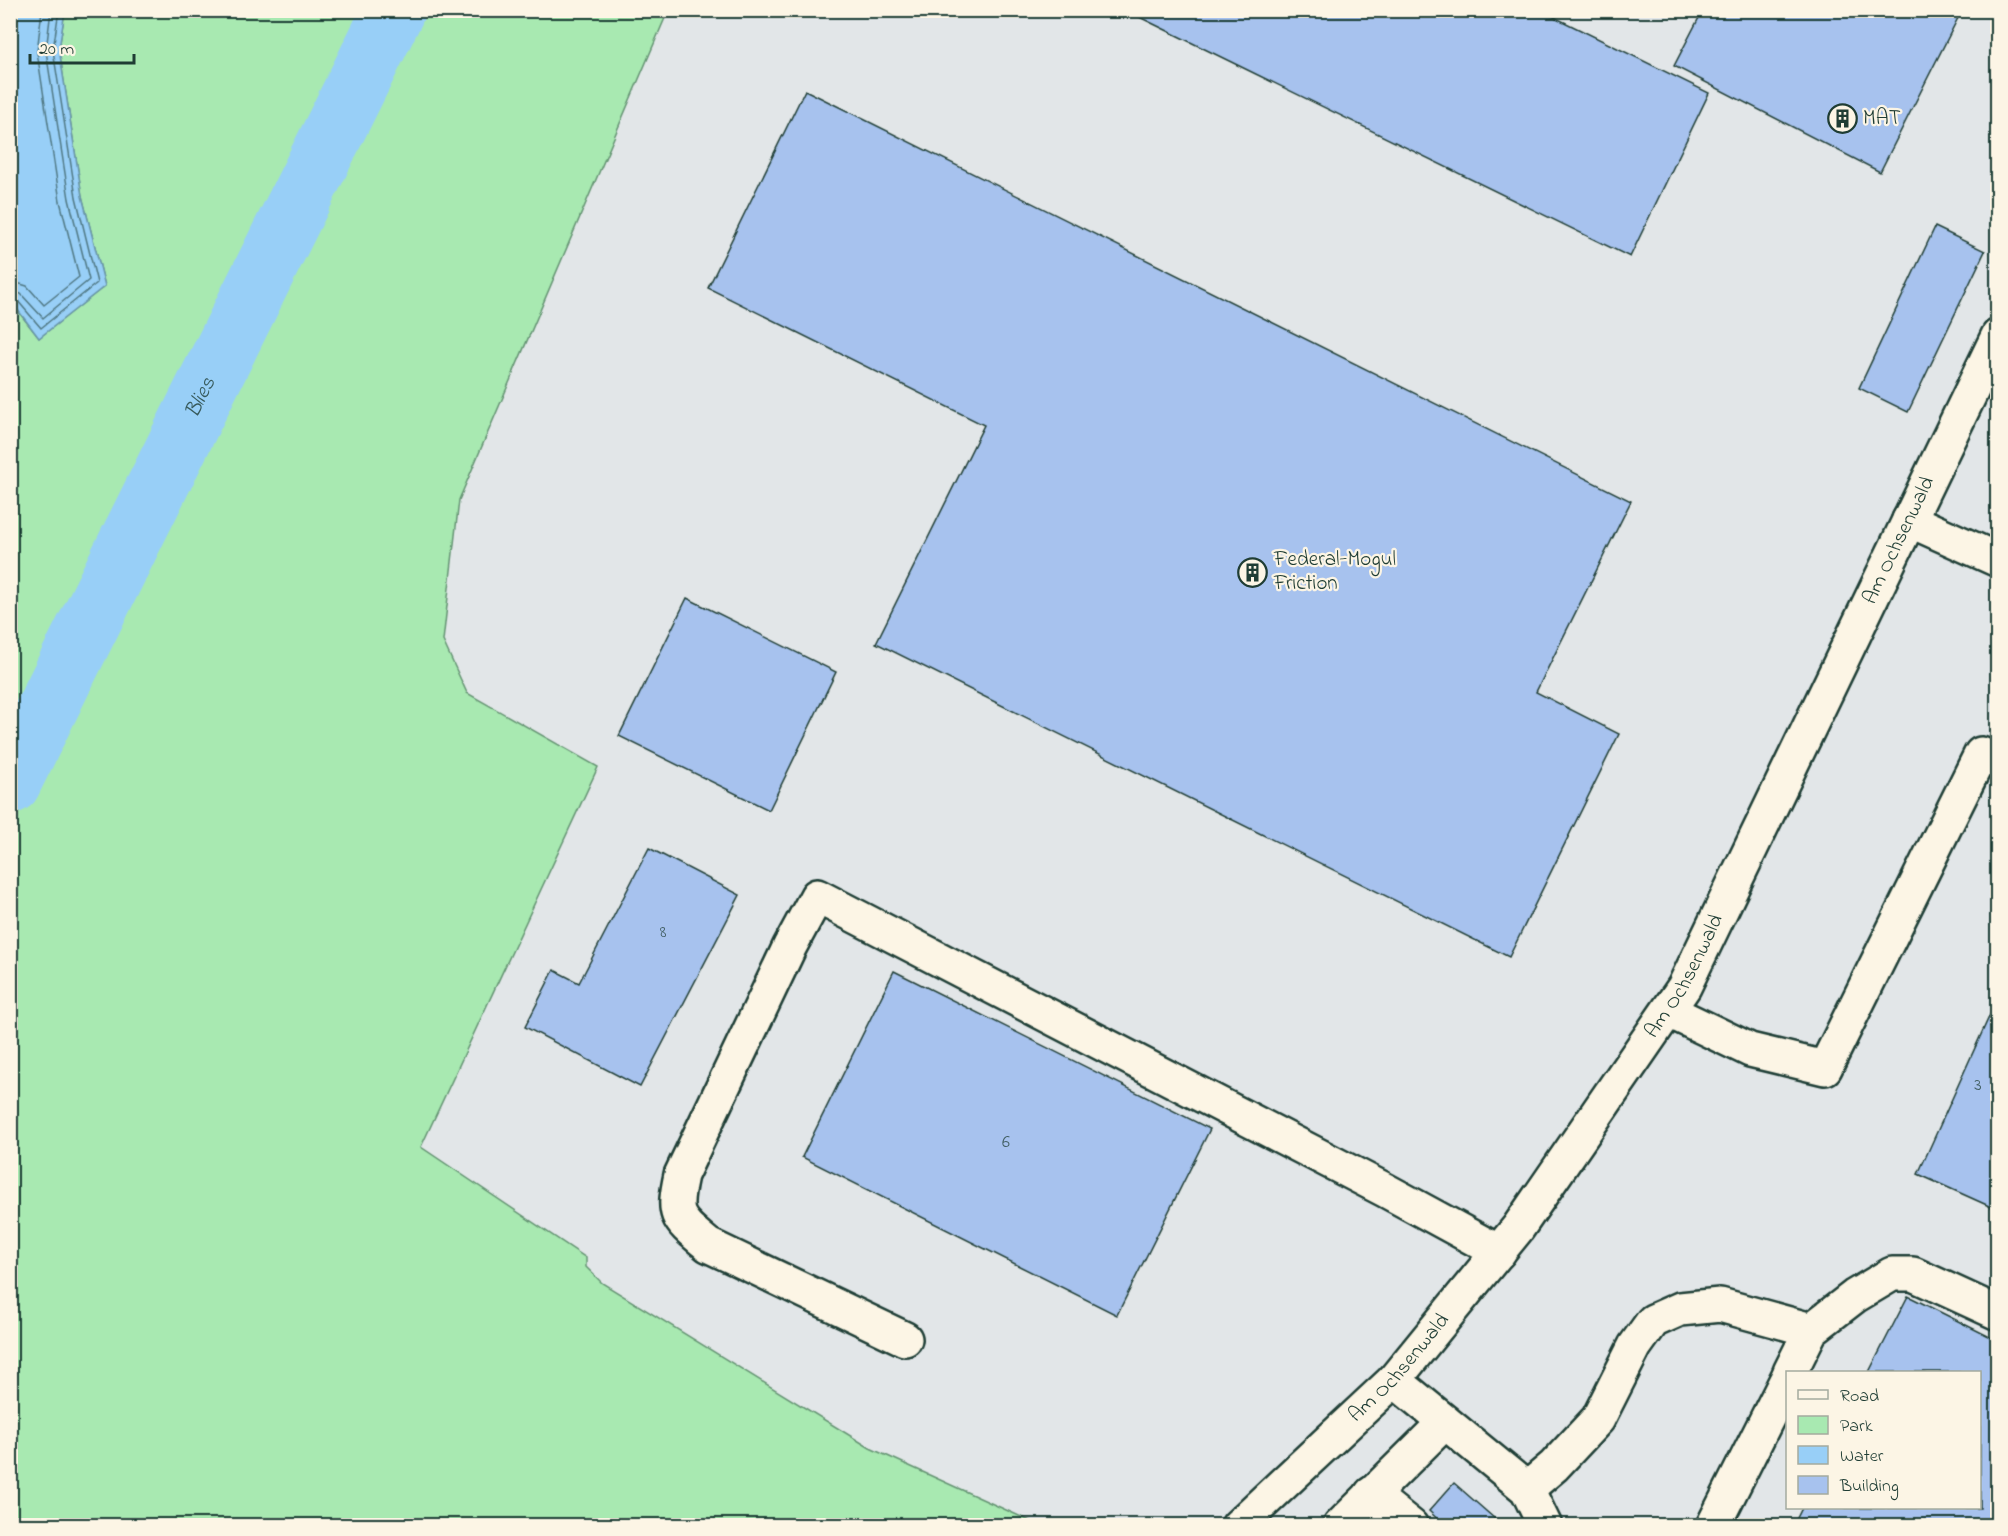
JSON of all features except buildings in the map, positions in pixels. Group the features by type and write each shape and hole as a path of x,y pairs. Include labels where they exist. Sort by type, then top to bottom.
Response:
{"street":[{"name":"Am Ochsenwald","path":"1238,1526 1394,1380 1498,1252 1669,1011 1684,987 1998,336"},
{"path":"1909,520 1998,560"},
{"path":"1669,1011 1750,1050 1825,1068 1981,754 1998,762"},
{"path":"905,1339 708,1245 680,1222 675,1202 681,1175 790,946 817,896 1375,1184 1498,1252"},
{"path":"1790,1371 1811,1330 1855,1296 1892,1274 1912,1274 1998,1313"},
{"path":"1527,1489 1554,1466 1598,1419 1635,1346 1653,1321 1680,1309 1720,1305 1811,1330"},
{"path":"1394,1380 1527,1489 1545,1526"},
{"path":"1713,1526 1786,1381"},
{"path":"1340,1526 1445,1422"},
{"path":"1371,1494 1411,1526"}],"shaded area":[{"path":"668,11 1997,11 1997,1525 1039,1525 870,1448 602,1283 586,1267 421,1147 598,767 467,693 443,641 459,500"}],"green space":[{"path":"65,11 668,11 459,500 443,641 467,693 598,767 421,1147 586,1258 586,1267 602,1283 870,1448 1039,1525 11,1525 10,301 39,338 105,286 82,196 59,49"}],"water":[{"path":"11,10 65,11 59,49 82,196 105,286 39,338 11,301"}],"waterway":[{"name":"Blies","path":"10,783 394,10"}],"place":[{"name":"MAT","path":"1842,119"},
{"name":"Federal-Mogul Friction","path":"1253,572"}]}
